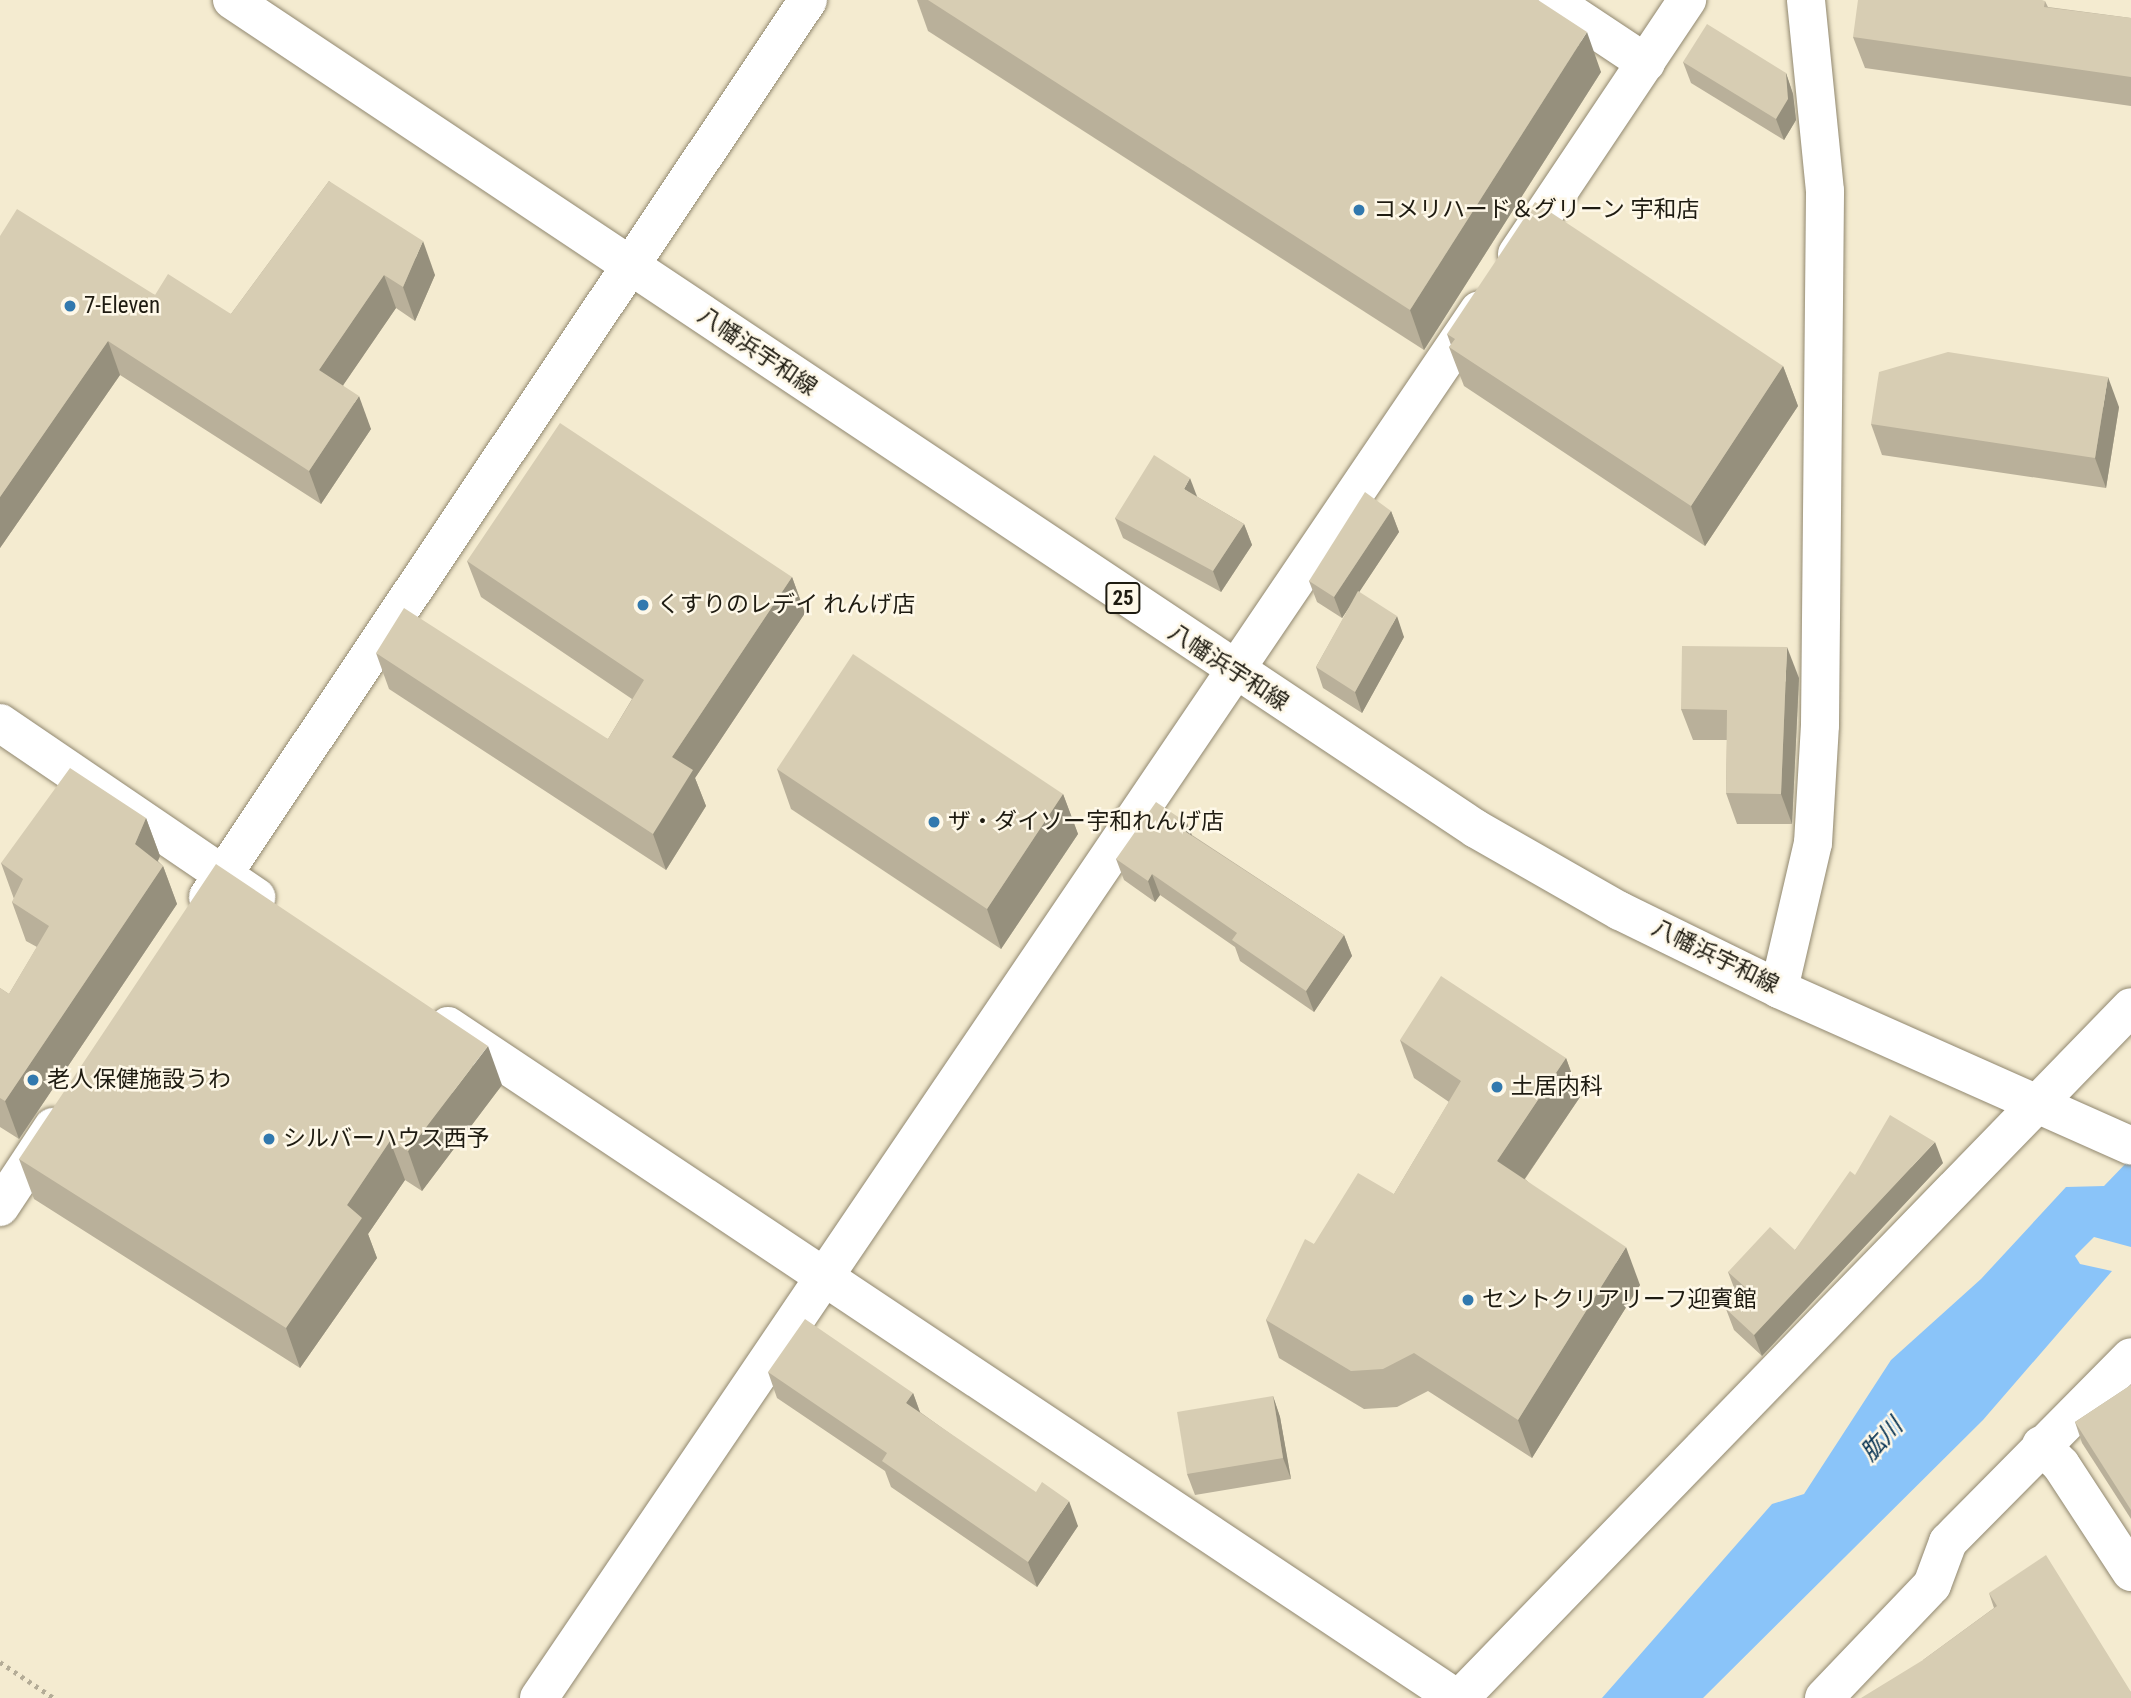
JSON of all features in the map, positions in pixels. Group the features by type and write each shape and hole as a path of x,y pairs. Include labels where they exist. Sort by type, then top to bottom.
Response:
{"street":[{"name":"八幡浜宇和線","path":"232,0 1234,673 1476,829 1620,911 1779,989 2047,1109"},
{"path":"184,932 808,0"},
{"path":"1551,0 1646,63"},
{"path":"539,1698 1687,0"},
{"path":"1779,989 1813,843 1820,725 1825,191 1806,0"},
{"path":"0,723 292,922"},
{"path":"419,1006 1458,1698 2047,1109 2131,1007"},
{"path":"0,1207 77,1092"},
{"name":"25","path":"2047,1109 2131,1146"},
{"path":"1824,1698 1932,1585 1948,1542 2131,1357"},
{"path":"2041,1445 2061,1465 2131,1573"}],"path":[{"path":"0,1662 54,1698"}],"water":[{"name":"肱川","path":"2131,1158 2131,1247 2094,1237 2075,1256 2080,1264 2112,1271 1983,1420 1703,1698 1602,1698 1772,1504 1804,1494 1891,1360 1981,1279 2066,1187 2104,1186"}],"building":[{"name":"コメリハード＆グリーン 宇和店","path":"928,0 1538,0 1587,32 1410,310"},
{"path":"1858,0 2042,0 2045,1 2044,7 2131,18 2131,77 1853,37"},
{"path":"1707,24 1786,73 1788,99 1776,119 1683,62"},
{"path":"329,181 423,241 403,287 384,275 319,370 359,396 309,471 108,341 0,497 0,236 17,209 155,295 168,274 231,314"},
{"path":"1535,202 1783,366 1691,506 1449,347 1455,339 1447,334"},
{"path":"1948,352 2108,377 2095,458 1871,424 1879,372"},
{"path":"560,423 792,577 672,757 693,770 653,834 376,653 404,608 608,739 644,680 467,561"},
{"path":"1154,455 1190,478 1184,489 1244,524 1213,571 1115,518"},
{"path":"1365,492 1391,511 1334,597 1309,581"},
{"path":"1358,591 1397,616 1355,692 1316,667"},
{"path":"1682,646 1787,647 1781,794 1726,793 1727,710 1681,709"},
{"name":"ザ・ダイソー宇和れんげ店","path":"853,654 1063,794 987,909 777,769"},
{"path":"70,768 146,818 135,844 163,866 5,1101 0,1098 0,988 9,994 49,926 12,902 23,879 1,863"},
{"path":"1156,802 1187,823 1183,830 1344,935 1306,991 1232,940 1237,933 1152,874 1148,881 1116,859"},
{"name":"シルバーハウス西予","path":"216,864 488,1046 408,1151 390,1141 347,1205 362,1218 286,1328 19,1159"},
{"name":"セントクリアリーフ迎賓館","path":"1441,976 1566,1058 1497,1161 1626,1247 1518,1420 1414,1353 1383,1369 1351,1371 1266,1320 1305,1239 1314,1244 1358,1173 1394,1194 1461,1081 1400,1040"},
{"path":"1890,1115 1935,1142 1754,1335 1726,1309 1746,1288 1728,1272 1770,1227 1795,1250 1850,1171 1855,1175"},
{"path":"805,1319 913,1393 906,1403 1036,1492 1042,1482 1069,1501 1028,1562 882,1461 887,1453 768,1372"},
{"path":"2131,1385 2131,1510 2075,1422"},
{"path":"1273,1396 1283,1458 1187,1474 1177,1412"},
{"path":"2046,1555 2131,1692 2131,1698 1861,1698 1923,1660 1997,1606 1989,1593"}],"place":[{"name":"コメリハード＆グリーン 宇和店","path":"1359,210"},
{"name":"7-Eleven","path":"70,306"},
{"name":"くすりのレデイ れんげ店","path":"643,605"},
{"name":"ザ・ダイソー宇和れんげ店","path":"934,822"},
{"name":"老人保健施設うわ","path":"33,1080"},
{"name":"土居内科","path":"1497,1087"},
{"name":"シルバーハウス西予","path":"269,1139"},
{"name":"セントクリアリーフ迎賓館","path":"1468,1300"}]}
